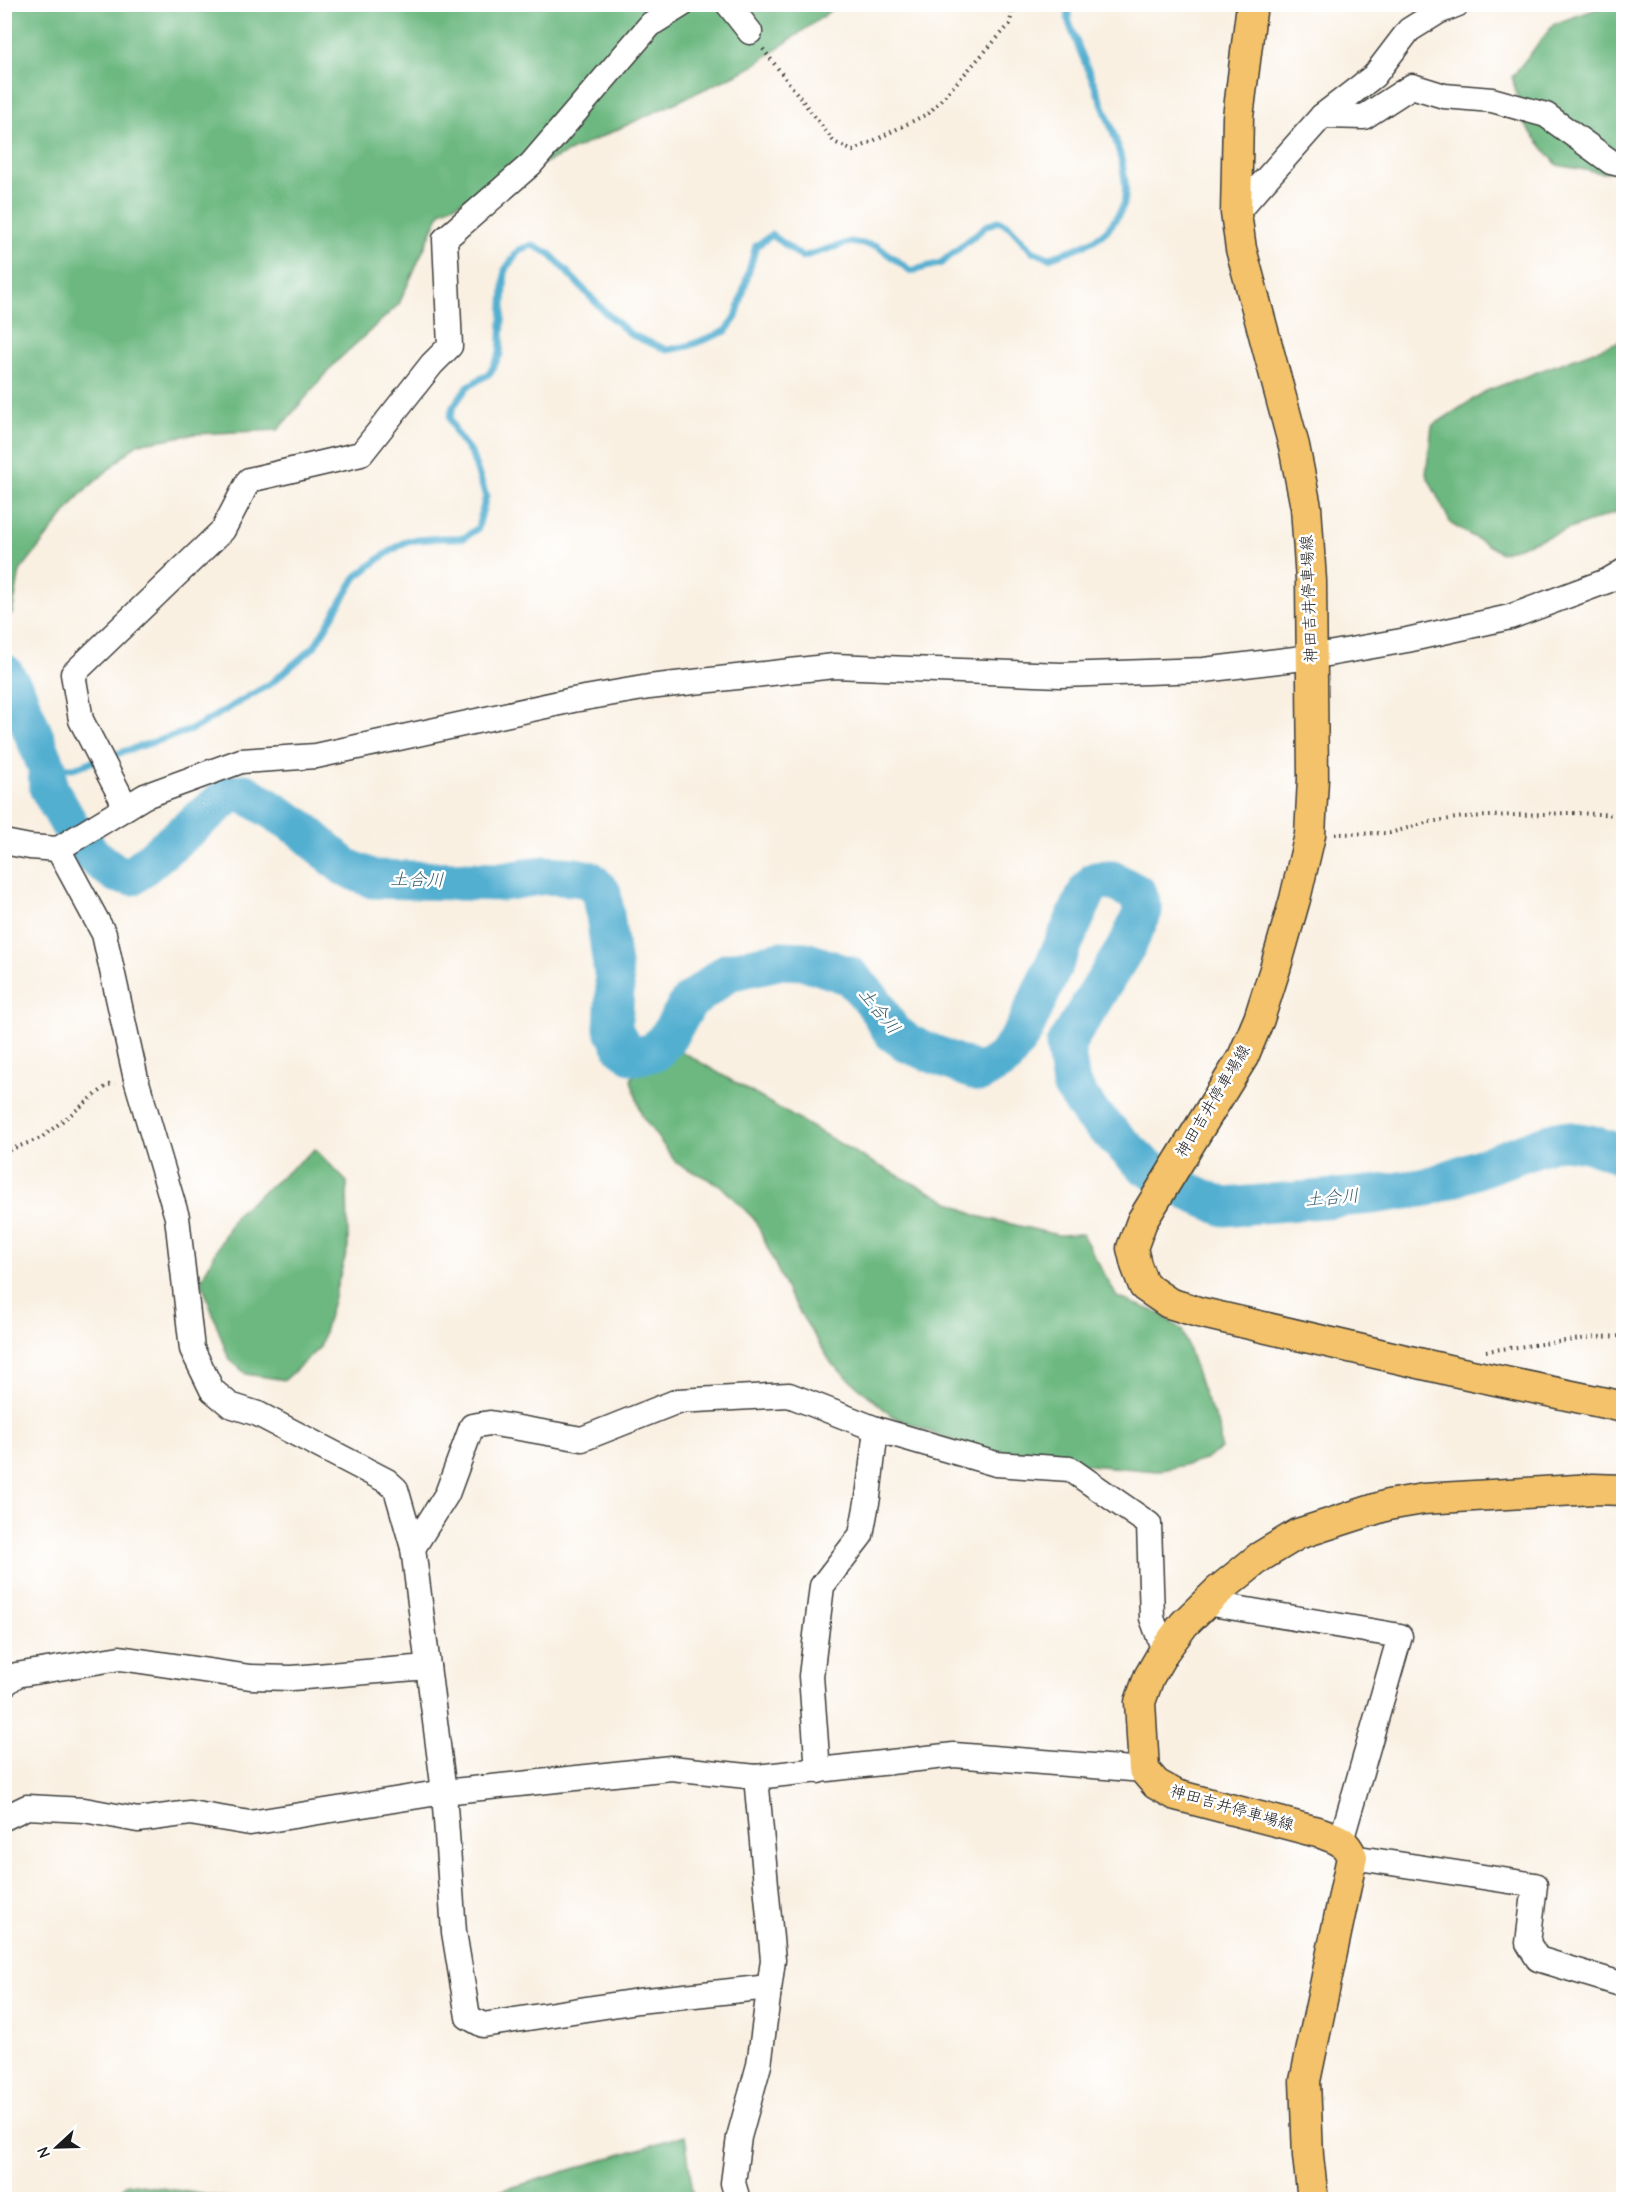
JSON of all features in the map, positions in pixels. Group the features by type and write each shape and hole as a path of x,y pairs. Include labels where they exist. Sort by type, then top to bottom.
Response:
{"main road":[{"name":"神田吉井停車場線","path":"1252,4 1238,117 1236,213 1241,249 1294,446 1306,507 1311,581 1313,779 1310,835 1295,900 1275,969 1247,1048 1142,1221 1132,1248 1136,1265 1144,1286 1169,1303 1198,1312 1623,1407"},
{"path":"1144,1770 1140,1702 1149,1677 1164,1651 1184,1624 1206,1603 1260,1557 1298,1534 1388,1505 1434,1499 1593,1489 1623,1490"},
{"name":"神田吉井停車場線","path":"1144,1770 1156,1784 1176,1795 1321,1833 1346,1849"},
{"path":"1313,2199 1308,2156 1305,2081 1346,1849"}],"street":[{"path":"126,807 81,720 73,675 223,530 249,480 361,454 432,364 450,346 445,239 531,164 651,24 683,4"},
{"path":"728,4 750,32"},
{"path":"1236,213 1322,116 1374,76 1409,30 1438,12 1458,4"},
{"path":"1322,116 1364,117 1412,86 1444,96 1492,100 1546,115 1611,162 1623,165"},
{"path":"4,842 58,849 145,796 241,761 316,756 573,700 649,687 834,666 1061,675 1204,669 1311,657 1407,640 1510,617 1618,578"},
{"path":"58,849 104,934 136,1079 177,1216 192,1349 212,1390 230,1405 258,1414 387,1481 396,1489 413,1548 444,1792 454,1932 468,2017 483,2025 638,2001 769,1987"},
{"path":"413,1548 447,1494 472,1426 490,1424 582,1439 678,1401 789,1395 876,1429 996,1464 1071,1469 1149,1524 1152,1618 1164,1651"},
{"path":"818,1771 811,1676 822,1586 861,1535 876,1429"},
{"path":"1206,1603 1400,1636 1346,1849 1535,1885 1528,1943 1538,1959 1623,1985"},
{"path":"4,1685 16,1675 120,1658 250,1677 292,1678 428,1667"},
{"path":"4,1818 27,1807 84,1810 138,1820 189,1813 250,1823 444,1792 671,1768 756,1777 954,1755 1144,1770"},
{"path":"738,2199 733,2183 739,2137 759,2065 772,1960 756,1777"}],"path":[{"path":"750,32 834,142 853,151 929,113 1010,24 1014,4"},
{"path":"1310,835 1390,832 1429,822 1464,817 1570,813 1623,814"},
{"path":"4,1152 41,1138 108,1085 136,1079"},
{"path":"1454,1371 1465,1353 1596,1337 1623,1336"}],"green space":[{"path":"5,5 836,5 750,68 441,211 399,304 336,362 278,430 195,434 137,444 79,496 20,571 12,614 5,617"},
{"path":"1608,5 1623,5 1623,168 1603,173 1557,165 1525,125 1512,77 1554,24"},
{"path":"1623,340 1623,510 1501,553 1451,524 1426,474 1432,426 1486,391"},
{"path":"646,1049 681,1051 868,1160 977,1216 1058,1235 1082,1234 1117,1297 1159,1313 1182,1330 1205,1397 1219,1426 1221,1449 1202,1461 1157,1471 1054,1462 964,1446 892,1416 832,1364 790,1297 755,1220 720,1185 676,1163 642,1116 631,1080"},
{"path":"315,1149 347,1182 348,1247 320,1347 285,1380 246,1374 228,1357 201,1280 235,1215"},
{"path":"685,2135 694,2199 474,2199"},
{"path":"127,2183 234,2199 113,2199"}],"waterway":[{"path":"47,767 73,768 191,730 270,684 314,647 356,577 383,556 407,541 464,538 478,528 486,496 471,453 457,435 450,418 453,407 467,387 490,373 500,354 505,270 519,250 532,245 549,253 605,312 632,335 667,350 688,346 726,331 736,317 756,246 772,235 802,257 850,242 877,246 911,271 941,263 986,226 998,221 1009,226 1032,251 1049,258 1079,247 1101,235 1111,225 1124,203 1125,184 1122,162 1115,137 1068,19 1069,4"},
{"name":"土合川","path":"4,673 17,694 47,767 48,787 69,824 92,855 117,874 132,876 230,794 245,793 299,827 345,867 373,879 502,882 545,875 590,880 602,893 615,987 613,1029 623,1048 635,1056 655,1052 669,1035 689,1002 728,972 782,960 805,961 850,976 873,1001 892,1032 909,1044 980,1073 1004,1059 1023,1032 1088,890 1096,881 1112,880 1138,894 1143,911 1128,944 1065,1045 1071,1085 1092,1115 1145,1166 1190,1192 1224,1207 1372,1195 1428,1187 1557,1140 1592,1144 1624,1158"}]}
